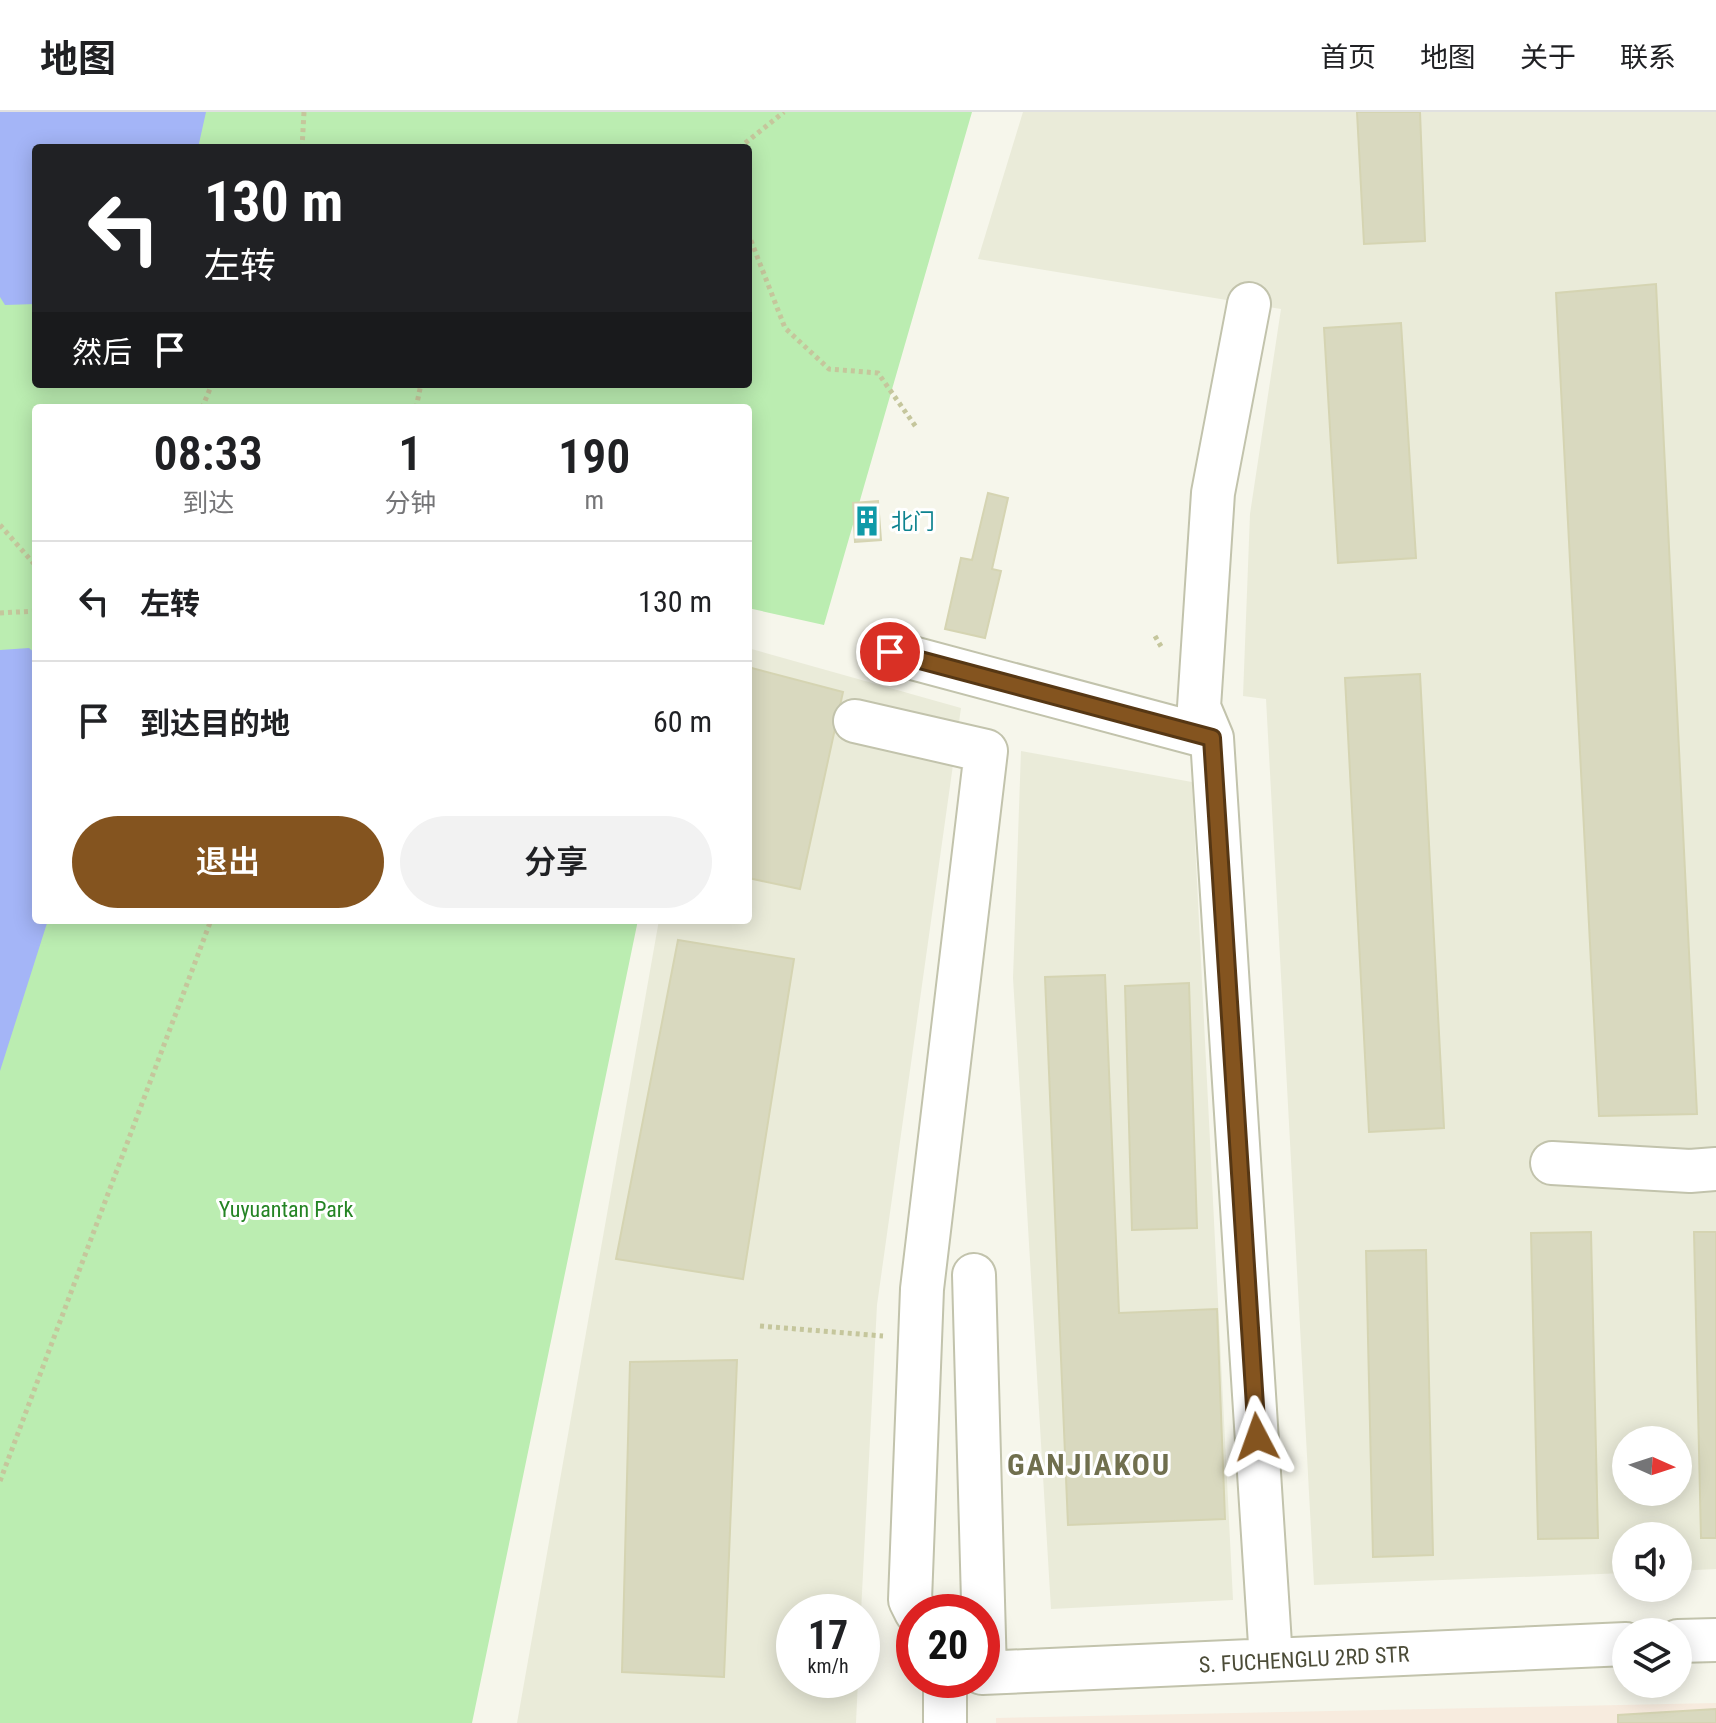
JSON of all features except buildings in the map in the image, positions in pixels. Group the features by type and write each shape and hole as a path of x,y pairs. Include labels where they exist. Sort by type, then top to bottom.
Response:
{"street":[{"path":"1249,304 1213,493 1199,707 1212,738 1271,1660"},
{"path":"890,652 1212,738"},
{"path":"855,721 986,751 922,1289 910,1594"},
{"path":"1552,1163 1690,1171 1716,1169"},
{"path":"971,1594 974,1275"},
{"path":"1692,1641 1716,1640"},
{"name":"S. FUCHENGLU 2RD STR","path":"1000,1674 1612,1645"},
{"path":"945,1723 958,1698"}],"path":[{"path":"302,144 304,112"},
{"path":"744,144 784,112"},
{"path":"752,243 785,328 829,369 878,373 916,427"},
{"path":"0,525 32,561"},
{"path":"0,613 32,611"},
{"path":"0,1481 209,924"},
{"path":"760,1326 920,1339"}],"shaded area":[{"path":"1023,112 1716,112 1716,1569 1692,1570 1692,1522 1612,1522 1612,1574 1314,1585 1266,699 1243,696 1250,514 1281,309 978,259"},
{"path":"752,649 961,708 877,1305 862,1594 776,1594 776,1698 857,1698 856,1723 517,1723 658,924 752,924"},
{"path":"1021,751 1192,782 1233,1600 1051,1609 1013,978"},
{"path":"1716,1703 1716,1723 996,1723 996,1718"}],"green space":[{"name":"Yuyuantan Park","path":"0,112 972,112 824,625 752,609 752,404 32,404 32,924 637,924 472,1723 0,1723"}],"water":[{"path":"0,112 206,112 199,144 32,144 32,304 5,305 0,297"},
{"path":"29,648 32,651 32,924 47,924 0,1071 0,650"}],"place":[{"name":"北门","path":"867,521"}],"district":[{"name":"GANJIAKOU","path":"1089,1465"}],"route":[{"path":"890,652 1212,738 1257,1437"}]}
